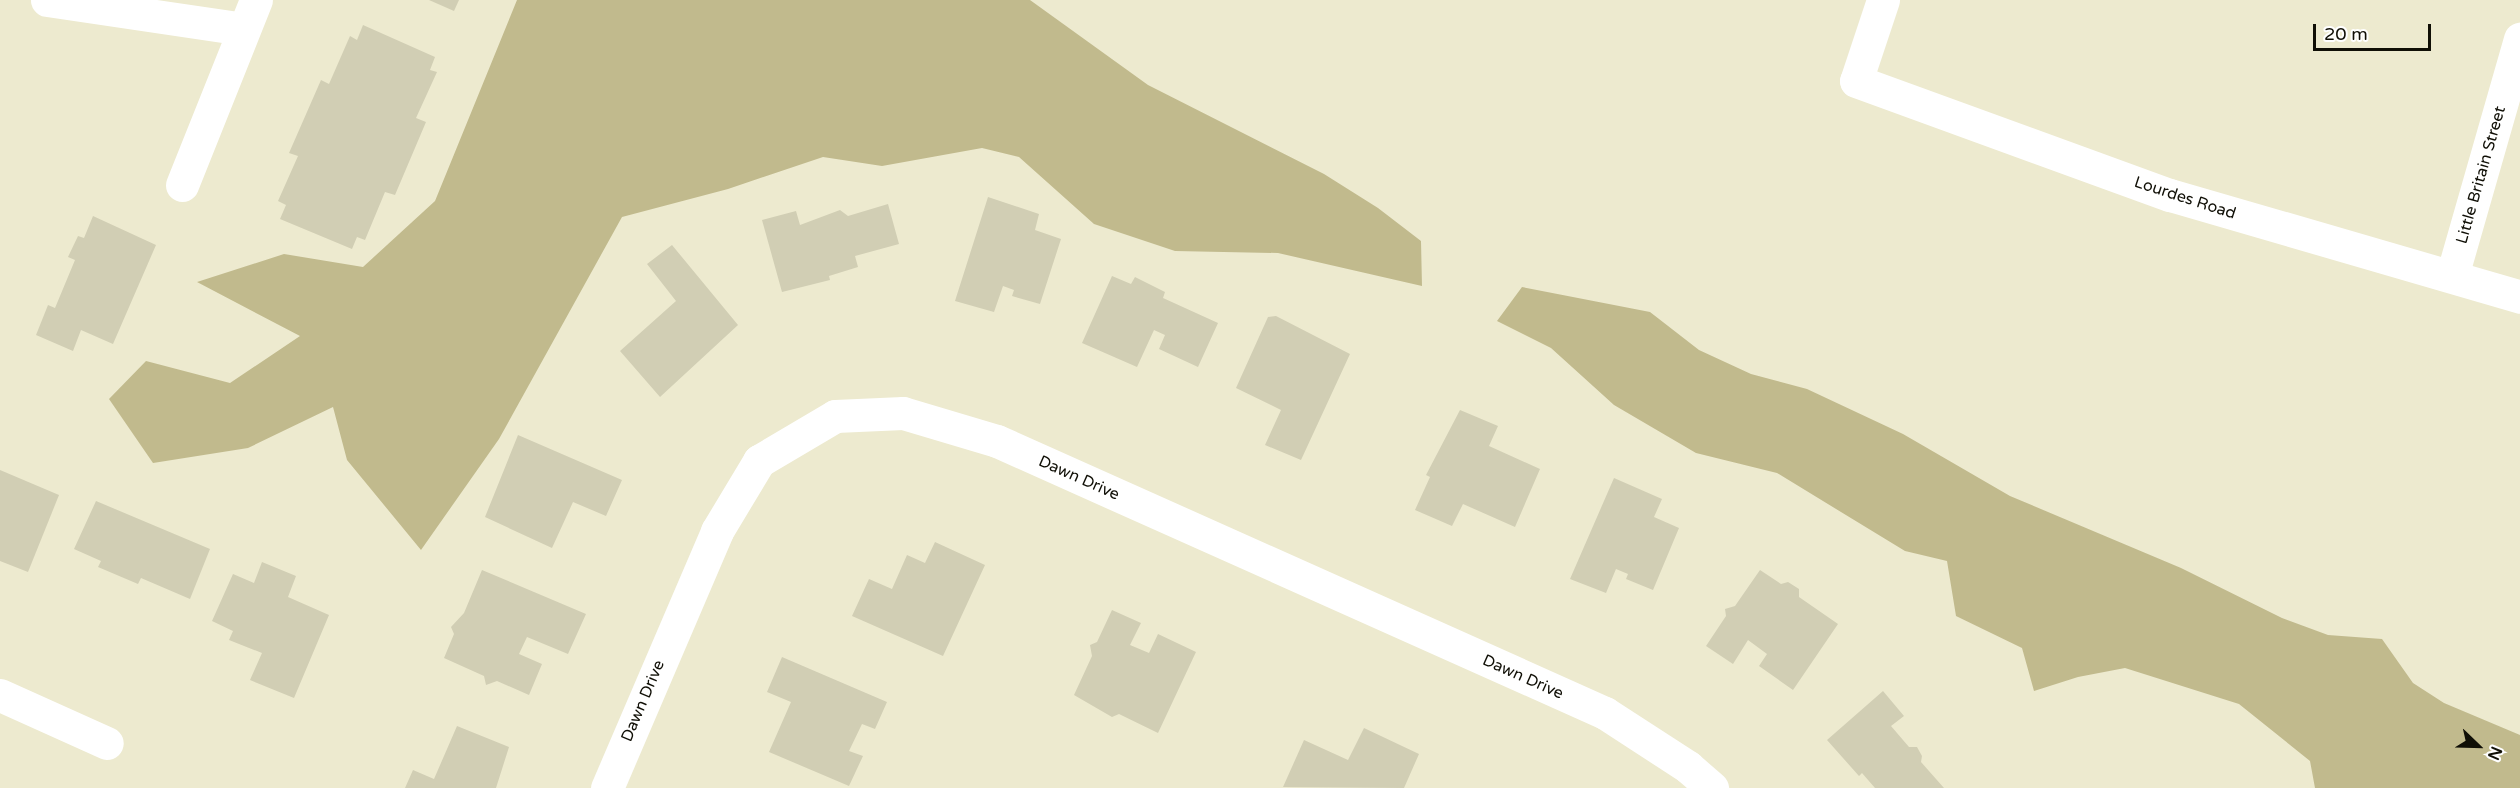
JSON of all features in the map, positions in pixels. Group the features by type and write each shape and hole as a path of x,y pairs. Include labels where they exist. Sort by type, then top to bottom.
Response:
{"street":[{"path":"47,0 250,15 182,185"},
{"name":"Lourdes Road","path":"1882,0 1856,81 2170,195 2520,297"},
{"name":"Little Britain Street","path":"2452,276 2520,39"},
{"name":"Dawn Drive","path":"607,788 717,531 759,461 835,416 903,413 997,441 1605,713 1688,767 1712,788"},
{"path":"0,695 107,742"}],"shaded area":[{"path":"517,0 1030,0 1148,85 1324,174 1378,208 1421,241 1422,286 1278,253 1175,251 1094,224 1019,157 982,148 882,166 823,157 728,189 622,217 499,439 421,550 347,460 333,407 248,448 153,463 109,399 146,361 230,383 300,336 197,282 284,254 363,267 435,201"},
{"path":"1522,287 1650,312 1699,350 1751,374 1807,389 1903,434 2010,496 2181,568 2282,618 2328,635 2382,639 2413,683 2444,703 2520,735 2520,788 2315,788 2310,761 2239,704 2125,668 2078,677 2034,691 2022,648 1956,616 1947,561 1905,551 1777,473 1696,453 1614,405 1551,348 1497,321"}],"building":[{"path":"429,0 459,0 454,11"},
{"path":"363,25 435,57 430,70 437,72 416,118 426,122 395,195 385,192 365,240 357,237 352,249 280,219 286,205 278,201 298,156 289,153 321,80 329,84 350,36 357,40"},
{"path":"988,197 1039,214 1035,230 1061,239 1040,304 1012,296 1014,290 1003,286 994,312 955,301"},
{"path":"888,204 899,244 855,256 858,267 829,276 830,280 782,292 762,220 796,211 800,225 840,210 848,216"},
{"path":"93,216 156,245 113,344 81,330 73,351 36,335 48,305 55,308 75,260 68,257 78,236 84,238"},
{"path":"672,245 738,325 660,397 620,351 676,301 647,264"},
{"path":"1112,276 1131,284 1135,277 1165,292 1163,298 1218,323 1198,367 1159,349 1165,335 1154,330 1137,367 1082,343"},
{"path":"1276,316 1350,354 1301,460 1265,445 1281,410 1236,388 1268,317"},
{"path":"1460,410 1498,426 1489,446 1540,469 1515,527 1463,504 1452,526 1415,510 1430,477 1426,475"},
{"path":"518,435 622,480 606,516 573,502 552,548 485,517"},
{"path":"0,470 59,495 28,572 0,561"},
{"path":"1614,478 1662,499 1654,517 1679,528 1653,590 1626,579 1628,574 1616,569 1606,593 1570,579"},
{"path":"96,501 210,549 190,599 141,578 138,584 98,567 101,561 74,549"},
{"path":"935,542 985,565 943,656 852,616 869,579 892,589 907,555 925,563"},
{"path":"262,562 296,576 288,597 329,615 294,698 250,680 262,653 229,640 233,631 212,621 233,574 254,583"},
{"path":"482,570 586,614 568,654 527,637 519,654 542,664 529,695 497,681 486,685 484,676 444,658 454,634 451,627 464,613"},
{"path":"1760,570 1781,584 1788,582 1799,589 1799,597 1838,624 1793,690 1759,666 1767,654 1748,640 1733,664 1706,646 1726,616 1725,609 1735,606"},
{"path":"1112,610 1141,623 1130,645 1149,653 1158,634 1196,652 1158,733 1119,714 1112,717 1074,695 1092,656 1090,645 1097,642"},
{"path":"782,657 887,702 875,729 862,724 849,751 863,756 849,786 769,752 791,702 767,692"},
{"path":"1883,691 1904,716 1891,726 1909,747 1917,747 1922,756 1921,762 1944,788 1875,788 1862,773 1859,776 1827,740"},
{"path":"457,726 509,747 496,788 405,788 413,770 434,779"},
{"path":"1364,728 1419,754 1404,788 1283,787 1304,740 1348,760"}]}
